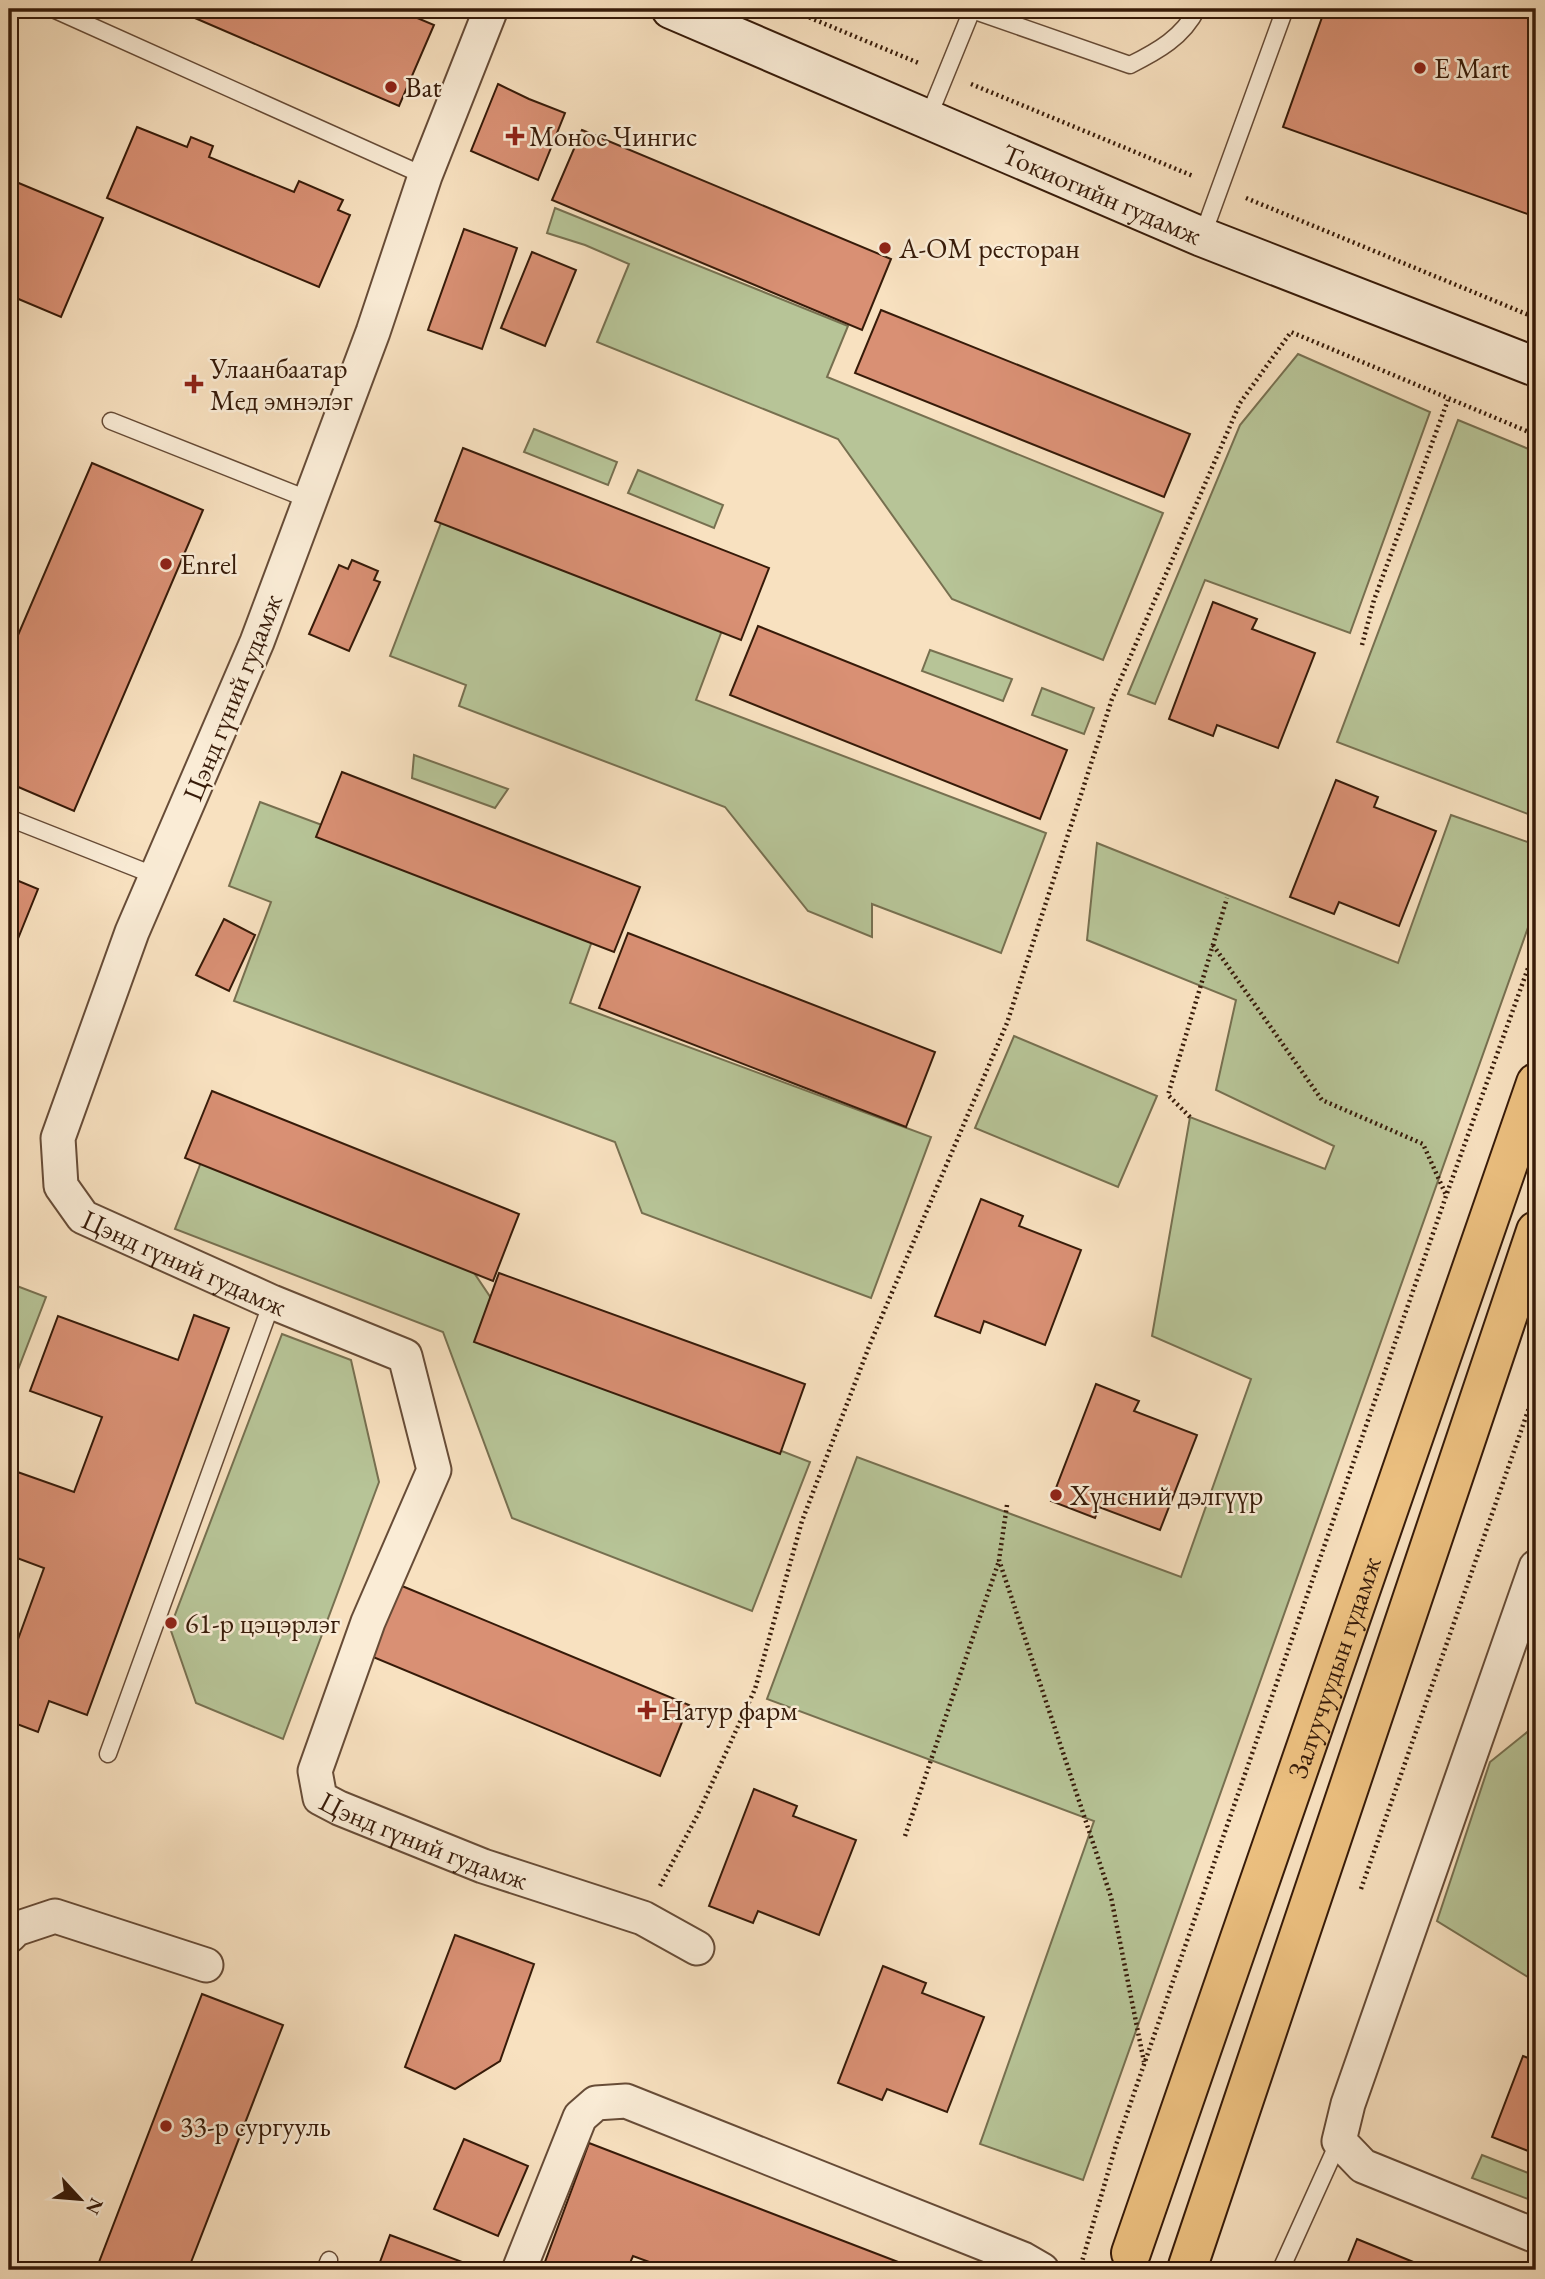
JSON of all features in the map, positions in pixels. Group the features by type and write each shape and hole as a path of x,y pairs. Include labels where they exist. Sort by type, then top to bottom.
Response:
{"main road":[{"name":"Токиогийн гудамж","path":"671,9 1202,237 1536,367"},
{"name":"Залуучуудын гудамж","path":"1131,2253 1536,1083"},
{"name":"Залуучуудын гудамж","path":"1188,2266 1536,1231"}],"street":[{"name":"Цэнд гүний гудамж","path":"491,9 425,176 373,332 257,642 132,932 58,1138 61,1186 83,1217 272,1302 405,1356 434,1470 368,1622 315,1771 320,1798 483,1866 643,1918 697,1948"},
{"path":"1536,1567 1348,2104 1339,2141 1363,2166 1536,2236"},
{"path":"9,1936 16,1930 55,1916 206,1965"},
{"path":"519,2270 580,2117 596,2103 626,2101 1023,2259 1042,2270"}],"lane":[{"path":"53,9 425,176"},
{"path":"928,118 971,9 1130,65 1164,48 1191,22 1198,9"},
{"path":"1202,237 1285,9"},
{"path":"111,421 310,500"},
{"path":"9,818 156,876"},
{"path":"108,1754 272,1302"},
{"path":"1282,2267 1339,2141"}],"path":[{"path":"789,9 1536,318"},
{"path":"643,1918 697,1816 755,1689 802,1521 870,1344 1007,1023 1112,699 1240,403 1291,332 1536,435"},
{"path":"1362,645 1374,600 1448,400"},
{"path":"1191,1116 1168,1095 1227,898"},
{"path":"1213,945 1322,1100 1423,1144 1446,1196"},
{"path":"1079,2270 1116,2144 1446,1196 1536,946"},
{"path":"1361,1889 1536,1388"},
{"path":"905,1836 999,1560 1007,1505"},
{"path":"999,1560 1111,1897 1144,2063"}],"green space":[{"path":"555,208 848,326 827,377 1163,513 1103,660 952,599 838,439 597,342 629,264 585,245 547,233"},
{"path":"1298,354 1430,412 1350,633 1205,580 1155,704 1128,694 1240,425"},
{"path":"1458,420 1536,452 1536,817 1337,742"},
{"path":"534,429 617,462 608,485 524,452"},
{"path":"638,470 723,505 714,528 628,493"},
{"path":"449,502 730,609 696,700 1046,833 1001,953 872,904 872,937 808,911 725,807 459,706 466,685 390,656"},
{"path":"930,650 1012,679 1003,701 922,671"},
{"path":"1042,688 1094,708 1084,734 1032,715"},
{"path":"414,755 508,789 495,808 412,778"},
{"path":"260,802 597,927 570,1003 931,1137 871,1298 642,1213 615,1142 234,1001 271,902 229,886"},
{"path":"1451,815 1536,845 1536,905 1083,2180 980,2144 1094,1821 767,1699 857,1457 1181,1577 1251,1379 1152,1336 1190,1117 1325,1169 1334,1146 1216,1090 1236,1000 1087,940 1097,843 1398,963"},
{"path":"1014,1036 1157,1096 1118,1187 975,1128"},
{"path":"205,1152 458,1249 528,1353 810,1462 752,1611 512,1518 443,1332 175,1229"},
{"path":"9,1283 46,1297 9,1393"},
{"path":"282,1334 351,1360 379,1482 283,1739 196,1703 170,1628"},
{"path":"1536,1725 1536,1982 1437,1921 1490,1762"},
{"path":"1482,2155 1536,2176 1536,2202 1472,2178"}],"building":[{"path":"174,9 396,9 434,25 399,106"},
{"name":"E Mart","path":"1325,9 1536,9 1536,217 1283,127"},
{"path":"498,84 565,113 538,180 471,151"},
{"path":"137,127 187,147 191,137 213,146 209,157 294,192 299,181 343,200 338,210 350,215 319,287 107,198"},
{"path":"582,130 891,259 862,330 552,200"},
{"path":"9,179 103,218 61,317 9,295"},
{"path":"464,229 517,248 482,349 428,330"},
{"path":"532,252 576,270 545,346 501,328"},
{"path":"881,310 1190,434 1164,497 855,373"},
{"path":"463,448 769,568 741,640 435,521"},
{"path":"92,463 203,510 74,811 9,783 9,656"},
{"path":"352,560 378,571 374,580 380,582 349,651 309,634 339,565 348,569"},
{"path":"1213,602 1257,619 1252,629 1315,653 1278,748 1217,725 1213,736 1169,719"},
{"path":"758,626 1067,750 1040,819 730,695"},
{"path":"342,772 640,887 614,952 316,837"},
{"path":"1336,780 1378,797 1374,807 1436,831 1399,926 1339,902 1334,914 1290,897"},
{"path":"9,877 38,889 9,961"},
{"path":"224,919 255,935 229,991 196,975"},
{"path":"628,933 935,1052 906,1127 599,1008"},
{"path":"212,1091 519,1214 493,1281 185,1158"},
{"path":"981,1199 1023,1216 1019,1226 1081,1250 1045,1345 984,1321 980,1333 935,1316"},
{"path":"499,1273 805,1384 780,1454 474,1342"},
{"path":"194,1315 229,1328 87,1715 49,1701 38,1732 9,1721 9,1639 17,1642 44,1568 9,1555 9,1469 74,1492 102,1417 30,1391 58,1316 178,1360"},
{"path":"1096,1384 1139,1401 1134,1411 1197,1435 1160,1530 1099,1507 1095,1518 1051,1501"},
{"path":"390,1581 689,1705 660,1776 361,1652"},
{"path":"754,1789 797,1806 793,1816 856,1840 819,1935 758,1911 753,1923 709,1906"},
{"path":"455,1935 534,1964 500,2061 455,2089 405,2067"},
{"path":"883,1966 926,1983 922,1993 984,2017 947,2112 887,2089 882,2100 838,2083"},
{"path":"202,1994 283,2025 188,2270 96,2270"},
{"path":"1523,2056 1536,2061 1536,2154 1492,2137"},
{"path":"464,2139 528,2166 498,2236 434,2209"},
{"path":"589,2143 919,2270 671,2270 633,2256 627,2270 542,2270"},
{"path":"390,2235 465,2263 462,2270 377,2270"},
{"path":"1357,2239 1433,2270 1329,2270 1332,2264 1345,2269"}],"place":[{"name":"E Mart","path":"1420,68"},
{"name":"Bat","path":"391,87"},
{"name":"Монос Чингис","path":"515,136"},
{"name":"A-OM ресторан","path":"885,248"},
{"name":"Улаанбаатар Мед эмнэлэг","path":"194,384"},
{"name":"Enrel","path":"166,564"},
{"name":"Хүнсний дэлгүүр","path":"1056,1495"},
{"name":"61-р цэцэрлэг","path":"171,1623"},
{"name":"Натур фарм","path":"647,1710"},
{"name":"33-р сургууль","path":"166,2126"}]}
